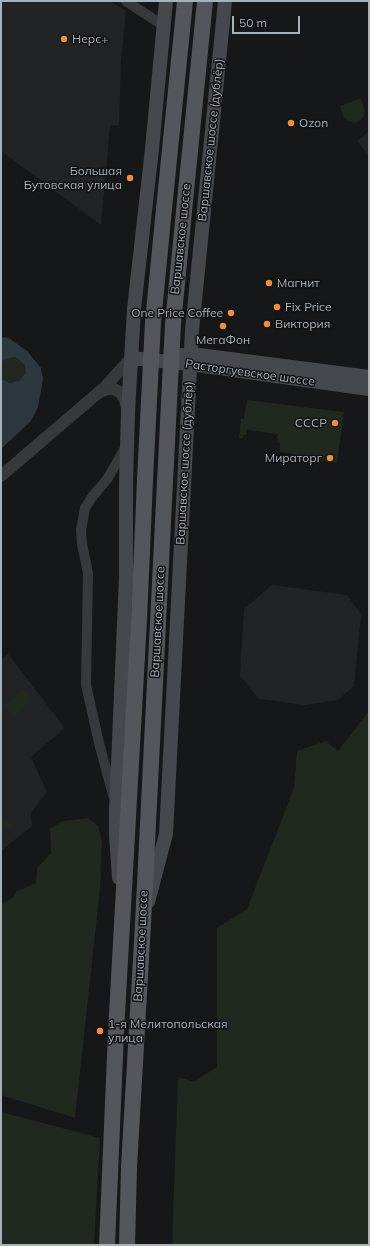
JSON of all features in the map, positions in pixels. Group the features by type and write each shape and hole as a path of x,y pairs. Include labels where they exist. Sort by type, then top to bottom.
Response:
{"main road":[{"path":"122,923 116,836 116,810 126,577 128,412 134,309 152,149 166,1"},
{"name":"Варшавское шоссе","path":"107,1245 153,322 185,1"},
{"name":"Варшавское шоссе","path":"127,1245 129,1167 143,924 173,324 205,1"},
{"name":"Варшавское шоссе (дублёр)","path":"143,924 166,834 190,359 225,1"},
{"path":"132,358 190,359"},
{"name":"Расторгуевское шоссе","path":"190,359 369,377"},
{"name":"Расторгуевское шоссе","path":"190,359 369,389"}],"street":[{"path":"126,1 164,26"},
{"path":"1,476 98,393 132,358"},
{"path":"98,393 107,389 114,389 121,393 126,400 128,412"},
{"path":"116,810 110,779 99,743 86,685 88,573 82,544 81,530 85,508 108,478 122,455 127,442"}],"shaded area":[{"path":"1,1 110,1 126,11 121,61 119,125 110,126 101,225 1,151"},
{"path":"361,98 365,112 364,116 360,121 354,123 348,121 344,118 340,106"},
{"path":"369,131 369,156 357,141"},
{"path":"1,337 9,338 27,351 41,368 43,379 38,407 31,421 1,449 1,379 10,383 19,381 26,373 24,365 14,357 5,359 1,362"},
{"path":"14,357 24,365 26,374 20,381 10,383 1,380 1,362 4,359"},
{"path":"247,400 344,412 337,463 295,457 295,454 279,452 280,443 278,443 279,439 277,439 278,434 247,430 246,435 243,435 243,438 239,438 241,419 244,419"},
{"path":"272,585 347,595 361,614 354,686 338,700 305,705 259,699 240,676 244,609"},
{"path":"8,654 65,728 31,757 47,792 31,813 32,826 1,851 1,660"},
{"path":"24,689 33,700 13,717 4,705"},
{"path":"369,711 369,1245 172,1245 178,1077 194,1082 217,1067 217,928 247,909 294,788 297,751 326,741 338,751"},
{"path":"1,812 12,826 1,834"},
{"path":"88,818 98,826 102,840 100,889 75,1118 1,1095 1,904 12,898 17,891 36,883 37,868 51,853 50,829 63,821"},
{"path":"1,1112 100,1138 94,1245 1,1245"}],"place":[{"name":"Нерс+","path":"64,39"},
{"name":"Ozon","path":"291,123"},
{"name":"Большая Бутовская улица","path":"130,178"},
{"name":"Магнит","path":"269,283"},
{"name":"Fix Price","path":"277,307"},
{"name":"One Price Coffee","path":"231,313"},
{"name":"Виктория","path":"267,324"},
{"name":"МегаФон","path":"223,326"},
{"name":"СССР","path":"335,423"},
{"name":"Мираторг","path":"330,458"},
{"name":"1-я Мелитопольская улица","path":"100,1031"}]}
